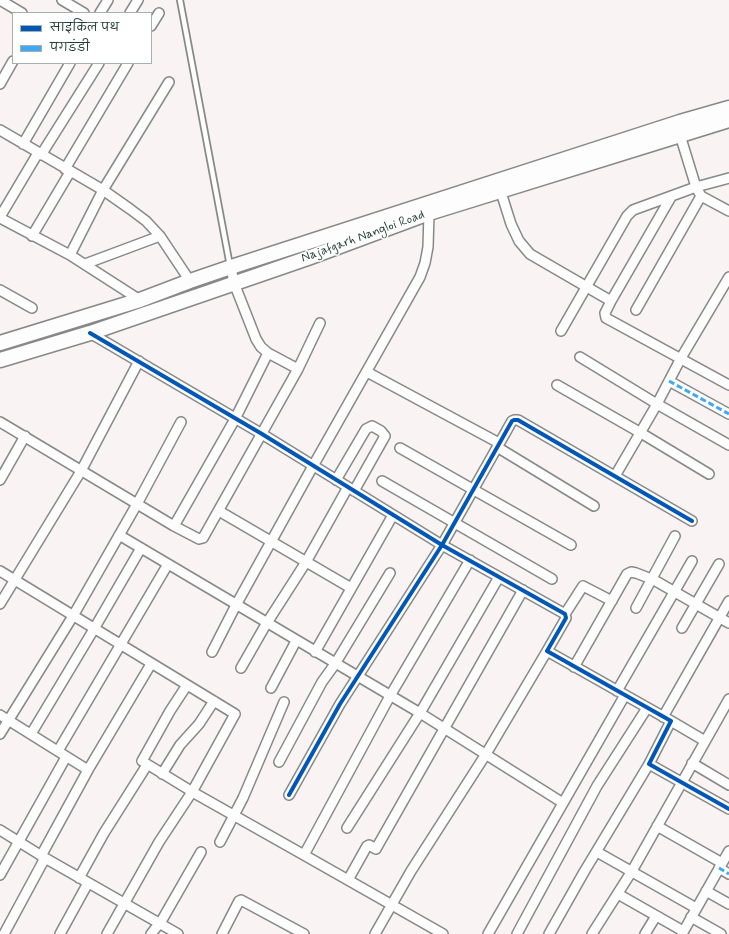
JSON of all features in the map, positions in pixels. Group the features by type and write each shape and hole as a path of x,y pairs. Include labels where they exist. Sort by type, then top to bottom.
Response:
{"main road":[{"name":"Najafgarh Nangloi Road","path":"0,360 90,333 308,258 499,186 673,125 729,108"},
{"name":"Najafgarh Nangloi Road","path":"0,344 140,300 231,267 499,186 729,120"}],"street":[{"path":"62,0 82,12"},
{"path":"101,12 108,0"},
{"path":"131,12 138,0"},
{"path":"1,2 20,12"},
{"path":"152,24 159,13"},
{"path":"0,84 12,63"},
{"path":"22,144 69,64"},
{"path":"98,64 0,218 70,255 140,300"},
{"path":"32,236 127,64"},
{"path":"70,255 103,190 169,82"},
{"path":"0,142 3,132 103,190 130,209 146,221 160,236 190,281"},
{"path":"680,135 696,187 701,196 729,211"},
{"path":"560,331 627,216 633,210 696,187 729,178"},
{"path":"499,186 511,224 523,248 530,254 611,301"},
{"path":"636,310 701,196"},
{"path":"671,197 611,301 605,313 606,318 729,385"},
{"path":"212,652 236,605 313,466 420,277 425,263 428,247 429,213"},
{"path":"85,264 160,236"},
{"path":"231,267 234,283 256,339 261,347 268,353 298,370"},
{"path":"615,476 657,404 681,358 729,277"},
{"path":"0,290 32,308"},
{"path":"0,422 174,526 199,539 203,538 298,370 320,323"},
{"path":"90,333 139,360 262,434 442,545 565,614"},
{"path":"174,526 235,419 268,353"},
{"path":"580,357 657,404 729,445"},
{"path":"0,604 81,471 139,360"},
{"path":"367,372 498,446 594,506"},
{"path":"669,381 729,414"},
{"path":"557,385 709,474"},
{"path":"289,795 340,704 442,545 512,421 518,420 692,521"},
{"path":"0,734 73,616 137,504 181,422"},
{"path":"241,668 385,436 382,431 372,426 366,428 336,480"},
{"path":"0,480 25,436"},
{"path":"400,448 572,545"},
{"path":"382,482 455,522 552,579"},
{"path":"219,511 351,588"},
{"path":"315,652 393,514"},
{"path":"119,535 445,729 563,804"},
{"path":"636,608 676,536"},
{"path":"31,734 141,548"},
{"path":"304,855 390,696 470,560"},
{"path":"488,934 563,804 674,592 692,561"},
{"path":"58,751 168,564"},
{"path":"682,628 720,564"},
{"path":"0,571 233,713 235,716 192,792 159,842 107,934"},
{"path":"574,666 627,574 631,572 652,580 729,623"},
{"path":"279,762 322,682 335,664 390,573"},
{"path":"347,828 420,714 499,577"},
{"path":"375,934 411,871 486,754 566,618 565,614 583,586 612,601"},
{"path":"348,880 367,846 377,847 524,590"},
{"path":"549,934 584,872 649,764 667,719 729,601"},
{"path":"271,688 296,640"},
{"path":"547,651 705,741"},
{"path":"4,934 88,770 151,664"},
{"path":"187,685 142,761 192,792 437,932"},
{"path":"592,934 632,871 729,699"},
{"path":"162,774 180,745 199,724 214,702"},
{"path":"220,842 257,767 284,702"},
{"path":"517,934 598,786 647,708"},
{"path":"0,715 88,770"},
{"path":"0,875 66,756"},
{"path":"649,764 729,809"},
{"path":"692,764 729,785"},
{"path":"79,878 107,827 147,765"},
{"path":"657,826 720,866 729,874"},
{"path":"0,830 43,857 178,934"},
{"path":"618,894 683,933 729,851"},
{"path":"151,934 159,924 201,852"},
{"path":"597,852 632,871 694,912 721,934"},
{"path":"60,934 88,883"},
{"path":"706,891 729,904"},
{"path":"222,934 239,901 241,900 304,934"},
{"path":"645,934 656,916"}],"lane":[{"path":"180,0 231,267"}],"marked path":[{"path":"669,381 729,414"},
{"path":"719,868 729,874"}],"cycle path":[{"path":"90,333 262,434 442,545 512,421 514,420 518,420 692,521"},
{"path":"289,795 340,704 442,545 565,614 566,618 547,651 671,721 649,764 729,809"}]}
